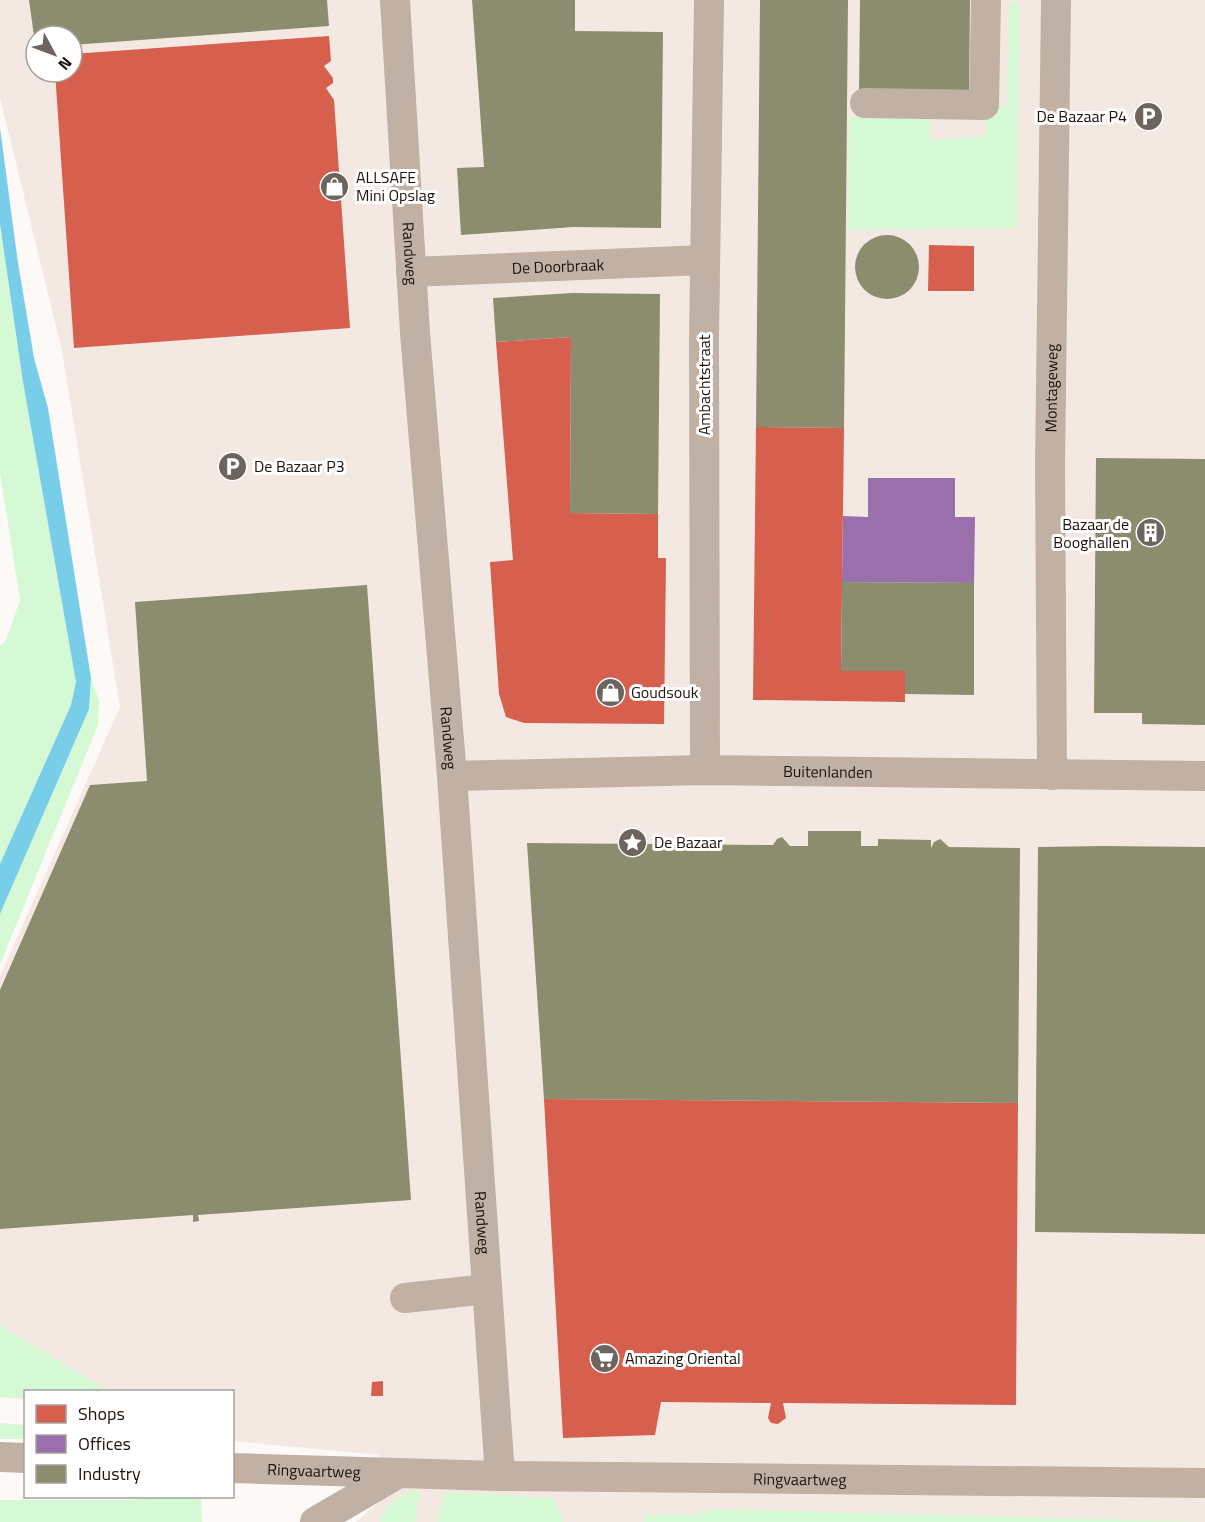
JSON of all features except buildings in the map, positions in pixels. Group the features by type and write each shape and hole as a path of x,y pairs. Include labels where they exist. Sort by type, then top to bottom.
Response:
{"street":[{"name":"Randweg","path":"394,0 411,272 452,776 500,1476"},
{"name":"Ambachtstraat","path":"705,770 705,261 709,0"},
{"path":"865,103 984,105 987,0"},
{"name":"Montageweg","path":"1052,775 1050,466 1056,0"},
{"name":"De Doorbraak","path":"411,272 705,261"},
{"name":"Buitenlanden","path":"452,776 705,770 1205,776"},
{"path":"405,1298 487,1289"},
{"path":"0,1456 24,1458"},
{"name":"Ringvaartweg","path":"234,1468 500,1476 1205,1483"},
{"path":"298,1471 346,1514"},
{"name":"Ringvaartweg","path":"315,1522 346,1514 397,1474"}],"shaded area":[{"name":"De Bazaar","path":"0,0 1205,0 1205,1522 356,1522 379,1502 379,1455 234,1441 234,1390 57,1390 0,1355 0,976 120,707 62,351 0,98"}],"green space":[{"path":"1016,1 1020,8 1017,228 848,230 849,117 931,115 930,140 986,136 986,115 1007,104 1009,9 1011,2"},
{"path":"0,224 23,382 76,682 71,705 0,864 0,646 6,640 20,600 0,473"},
{"path":"91,678 99,701 98,725 0,964 0,914 89,709"},
{"path":"0,1325 107,1390 24,1390 24,1399 0,1397"},
{"path":"0,1423 24,1425 24,1439 0,1439"},
{"path":"420,1490 415,1522 380,1522 386,1509 400,1496"},
{"path":"445,1492 554,1498 563,1522 437,1522"},
{"path":"201,1498 202,1522 0,1522 0,1500"},
{"path":"715,1509 1205,1522 644,1522 644,1515 690,1515"}],"water":[{"path":"0,128 18,263 34,358 48,408 91,678 89,709 0,914 0,864 71,705 76,682 23,382 0,224"}],"place":[{"name":"De Bazaar P4","path":"1148,116"},
{"name":"ALLSAFE Mini Opslag","path":"335,186"},
{"name":"De Bazaar P3","path":"233,466"},
{"name":"Bazaar de Booghallen","path":"1150,533"},
{"name":"Goudsouk","path":"610,692"},
{"name":"De Bazaar","path":"633,842"},
{"name":"Amazing Oriental","path":"604,1358"}]}
